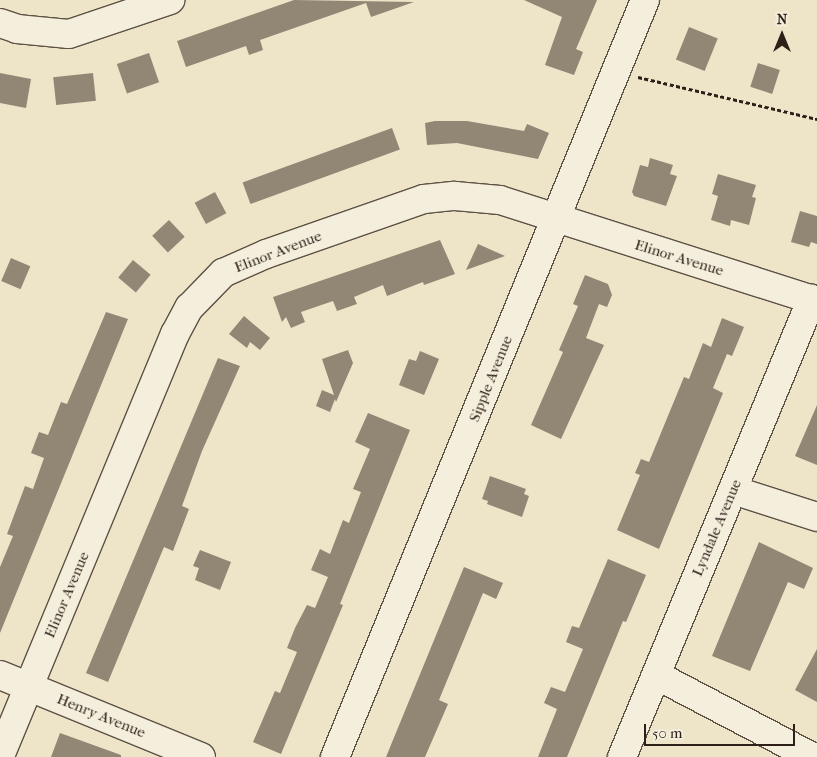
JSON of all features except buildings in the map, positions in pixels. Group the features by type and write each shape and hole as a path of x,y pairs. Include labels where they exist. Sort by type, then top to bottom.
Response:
{"street":[{"path":"0,23 17,29 69,34 170,0"},
{"name":"Sipple Avenue","path":"335,757 645,0"},
{"name":"Elinor Avenue","path":"0,756 175,334 189,308 223,273 266,254 424,199 455,196 500,200 556,220 815,300"},
{"name":"Lyndale Avenue","path":"622,757 733,490 815,300"},
{"path":"733,490 817,517"},
{"name":"Henry Avenue","path":"0,675 201,757"},
{"path":"656,676 812,757"}],"path":[{"path":"616,72 817,119"}]}
